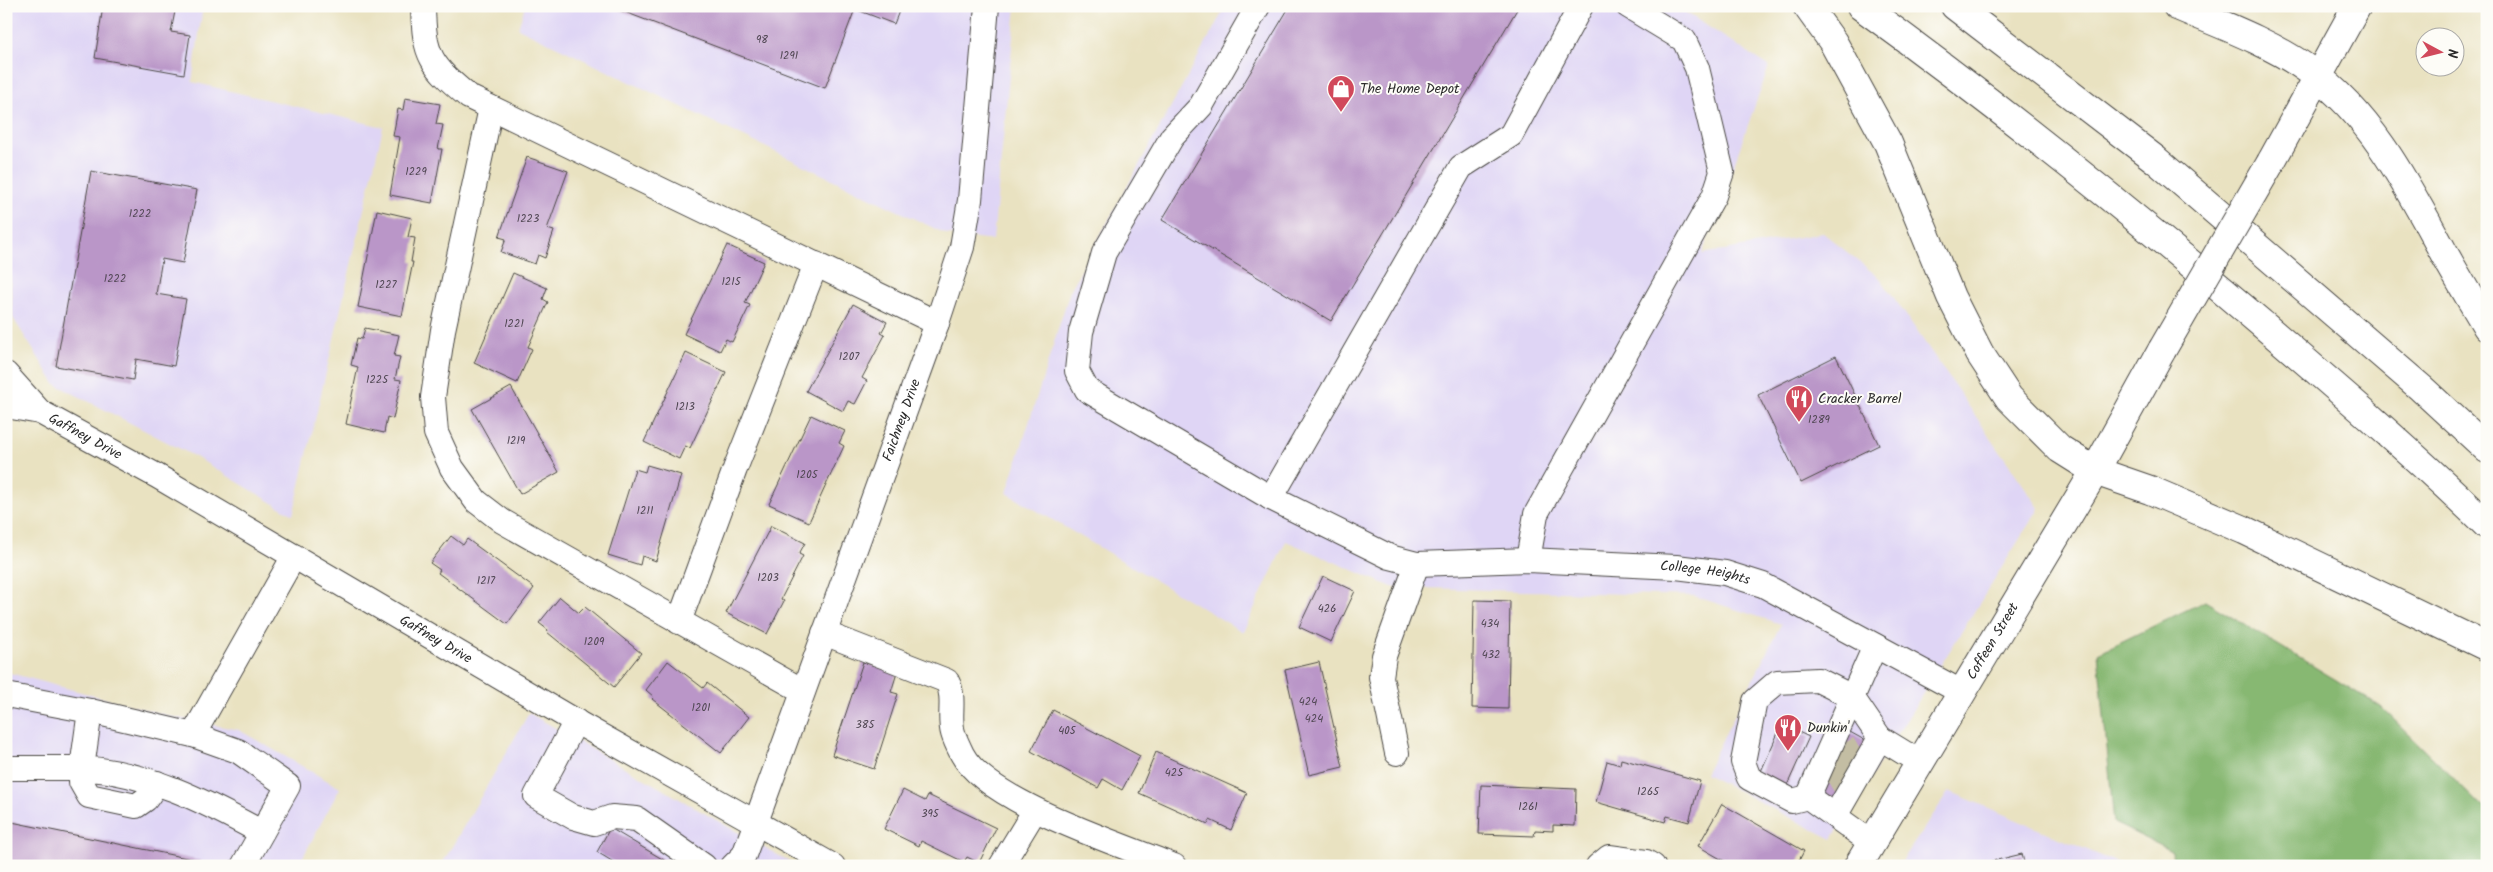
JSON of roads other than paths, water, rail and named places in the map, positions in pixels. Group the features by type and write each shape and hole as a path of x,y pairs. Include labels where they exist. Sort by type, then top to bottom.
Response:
{"main road":[{"path":"1807,6 1833,42 1888,143 1951,297 1980,354 2009,398 2060,449 2095,471 2150,490 2244,530 2487,646"},
{"path":"1861,6 1964,82 2205,275 2390,433 2487,525"},
{"path":"1955,6 2163,166 2403,372 2487,449"},
{"path":"2177,6 2244,34 2318,76 2339,94 2373,134 2423,212 2487,327"},
{"name":"Coffeen Street","path":"1858,866 1963,694 2095,471 2162,350 2271,162 2357,6"}],"street":[{"path":"424,6 424,39 428,52 443,75 469,97 938,323"},
{"name":"Faichney Drive","path":"733,866 744,855 938,323 962,247 968,209 987,6"},
{"name":"College Heights","path":"1258,6 1201,106 1172,137 1104,253 1081,332 1077,371 1087,390 1271,498 1390,557 1417,564 1528,560 1676,566 1725,573 1763,585 1963,694"},
{"path":"1271,498 1461,167 1511,135 1581,6"},
{"path":"1528,560 1536,514 1714,196 1722,172 1697,68 1684,40 1628,6"},
{"path":"491,108 443,330 433,397 436,433 452,468 476,501 502,521 803,691"},
{"path":"679,622 734,469 816,264"},
{"name":"Gaffney Drive","path":"6,374 40,412"},
{"name":"Gaffney Drive","path":"6,406 40,412 157,476 576,721 833,866"},
{"path":"193,735 294,556"},
{"path":"1398,752 1381,677 1384,656 1417,564"},
{"path":"824,633 947,681 951,690 952,732 962,756 982,778 1019,803 1174,866"},
{"path":"1875,646 1852,697 1835,749 1808,797 1792,802 1749,778 1742,762 1755,701 1777,682 1818,680 1852,697 1880,738 1921,763"},
{"path":"6,695 90,711 193,735 238,751 288,786 243,866"},
{"path":"82,768 90,711"},
{"path":"576,721 536,796 573,817 594,823 612,817 636,819 704,866"},
{"path":"1835,816 1852,780 1880,738"},
{"path":"6,768 108,770 157,783 195,796 262,832"},
{"path":"1808,797 1872,843"},
{"path":"1001,866 1035,810"},
{"path":"1598,866 1609,857 1646,862 1654,866"}],"tunnel":[{"path":"1843,744 1856,766"},
{"path":"1832,765 1845,787"}],"place":[{"name":"The Home Depot","path":"1341,113"},
{"name":"Cracker Barrel","path":"1799,423"},
{"name":"Dunkin'","path":"1788,752"}]}
